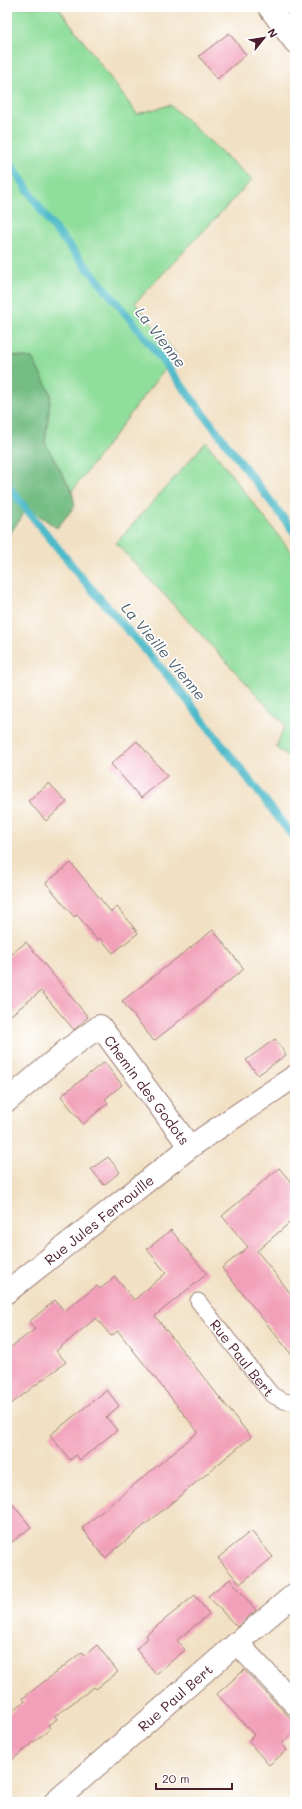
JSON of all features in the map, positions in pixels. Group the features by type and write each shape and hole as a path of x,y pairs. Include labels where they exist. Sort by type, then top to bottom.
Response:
{"street":[{"path":"269,7 294,40"},
{"name":"Chemin des Godots","path":"7,1101 66,1050 100,1026 190,1147 295,1076"},
{"name":"Rue Jules Ferrouille","path":"7,1292 190,1147"},
{"name":"Rue Paul Bert","path":"55,1802 237,1642 295,1594"},
{"path":"237,1642 295,1704"}],"lane":[{"name":"Rue Paul Bert","path":"198,1301 272,1395 284,1401 295,1403"}],"green space":[{"path":"7,7 58,7 137,114 170,105 252,180 135,303 176,354 72,491 45,443 51,394 32,358 7,355"},
{"path":"7,355 32,358 51,394 45,443 72,491 75,506 57,528 28,508 7,538"},
{"path":"206,442 295,557 295,764 276,747 285,725 116,543"}],"building":[{"path":"229,33 246,55 217,79 199,56"},
{"path":"137,741 167,776 141,798 111,764"},
{"path":"49,783 67,802 46,821 28,801"},
{"path":"71,863 111,912 117,907 138,933 113,953 100,938 97,940 77,915 74,917 46,883"},
{"path":"213,930 244,969 154,1041 122,1001"},
{"path":"26,942 88,1017 74,1030 41,991 7,1018 7,958"},
{"path":"275,1039 286,1055 258,1075 246,1060"},
{"path":"104,1062 122,1085 105,1099 108,1103 83,1124 61,1096"},
{"path":"108,1157 120,1172 104,1185 91,1169"},
{"path":"279,1168 295,1187 295,1218 257,1251 295,1299 295,1359 222,1268 248,1247 222,1216"},
{"path":"171,1230 207,1274 155,1316 251,1437 105,1558 82,1528 198,1432 118,1331 111,1336 96,1318 56,1351 66,1362 7,1407 7,1350 35,1329 29,1322 55,1300 64,1311 97,1286 100,1289 115,1277 134,1300 166,1273 147,1249"},
{"path":"107,1390 119,1406 106,1417 117,1430 80,1460 76,1455 70,1460 50,1435"},
{"path":"7,1497 31,1527 7,1546"},
{"path":"251,1531 273,1557 240,1584 218,1558"},
{"path":"230,1579 256,1610 237,1627 208,1596"},
{"path":"195,1595 209,1614 177,1640 185,1650 156,1674 136,1649 148,1638 146,1635"},
{"path":"97,1645 118,1672 96,1689 94,1687 55,1716 57,1719 48,1725 50,1729 7,1764 7,1715 25,1701 23,1698 82,1652 85,1655"},
{"path":"244,1670 295,1723 295,1731 282,1743 287,1750 269,1765 248,1741 254,1735 217,1694"}],"waterway":[{"name":"La Vienne","path":"7,158 49,222 132,321 295,533"},
{"name":"La Vieille Vienne","path":"7,485 82,578 174,683 295,839"}]}
